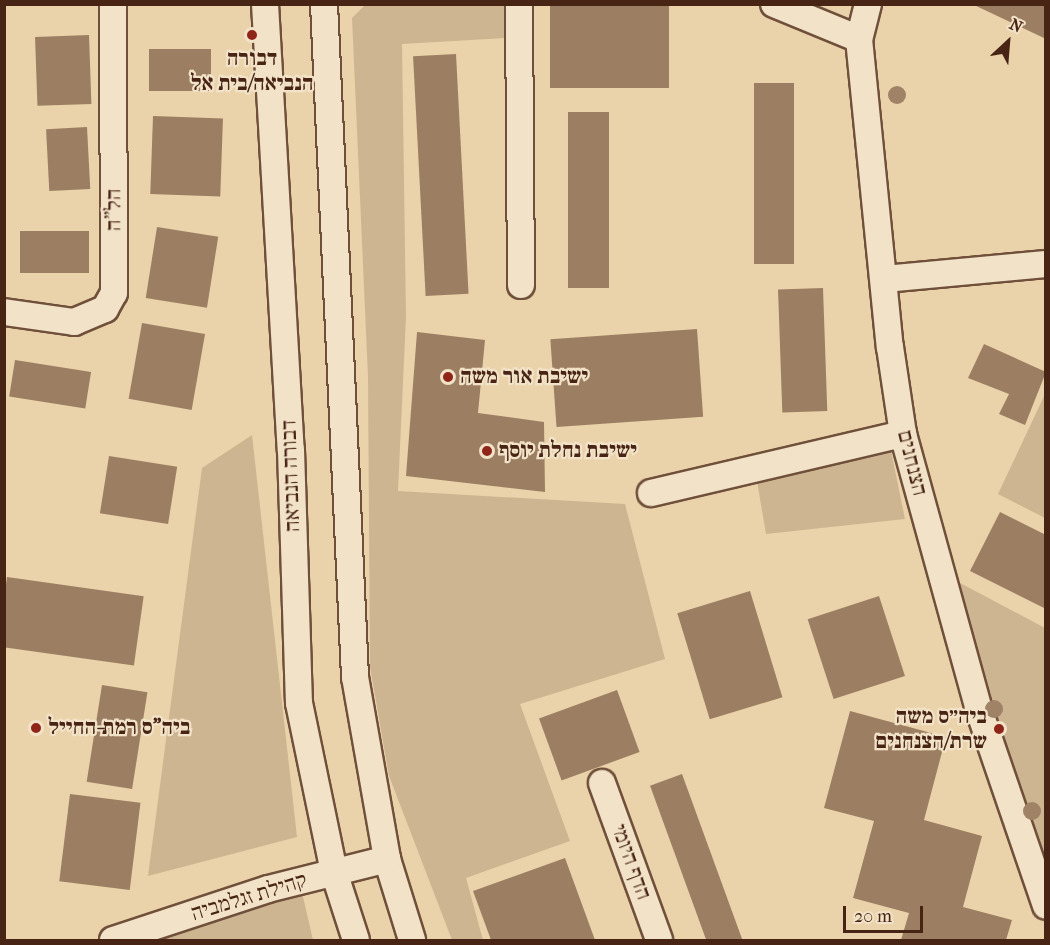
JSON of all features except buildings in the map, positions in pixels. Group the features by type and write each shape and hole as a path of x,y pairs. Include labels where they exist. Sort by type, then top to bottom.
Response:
{"street":[{"name":"הל\"ה","path":"4,312 74,322 105,309 114,293 114,4"},
{"name":"דבורה הנביאה","path":"265,4 291,450 299,703 334,872 356,940"},
{"path":"519,4 521,285"},
{"path":"774,4 859,39"},
{"name":"הצנחנים","path":"868,4 859,39 903,434 978,707 1044,896"},
{"path":"330,11 355,677 387,859 412,940"},
{"path":"884,279 1046,264"},
{"path":"651,493 903,434"},
{"name":"הדף היומי","path":"602,783 660,940"},
{"name":"קהילת זגלמביה","path":"116,940 268,889 387,859"}],"shaded area":[{"path":"366,4 506,5 506,38 402,44 406,317 398,491 625,504 665,659 520,704 570,841 466,878 483,940 452,940 389,776 370,667 368,377 352,18"},
{"path":"1045,394 1045,518 998,494"},
{"path":"252,435 297,837 148,876 202,468"},
{"path":"891,451 905,519 766,534 757,481"},
{"path":"947,576 1045,628 1045,853 1043,854"},
{"path":"301,888 313,940 157,940"}],"place":[{"name":"דבורה הנביאה/בית אל","path":"252,35"},
{"name":"ישיבת אור משה","path":"448,377"},
{"name":"ישיבת נחלת יוסף","path":"487,451"},
{"name":"ביה\"ס רמת-החייל","path":"36,728"},
{"name":"ביה״ס משה שרת/הצנחנים","path":"999,729"}]}
